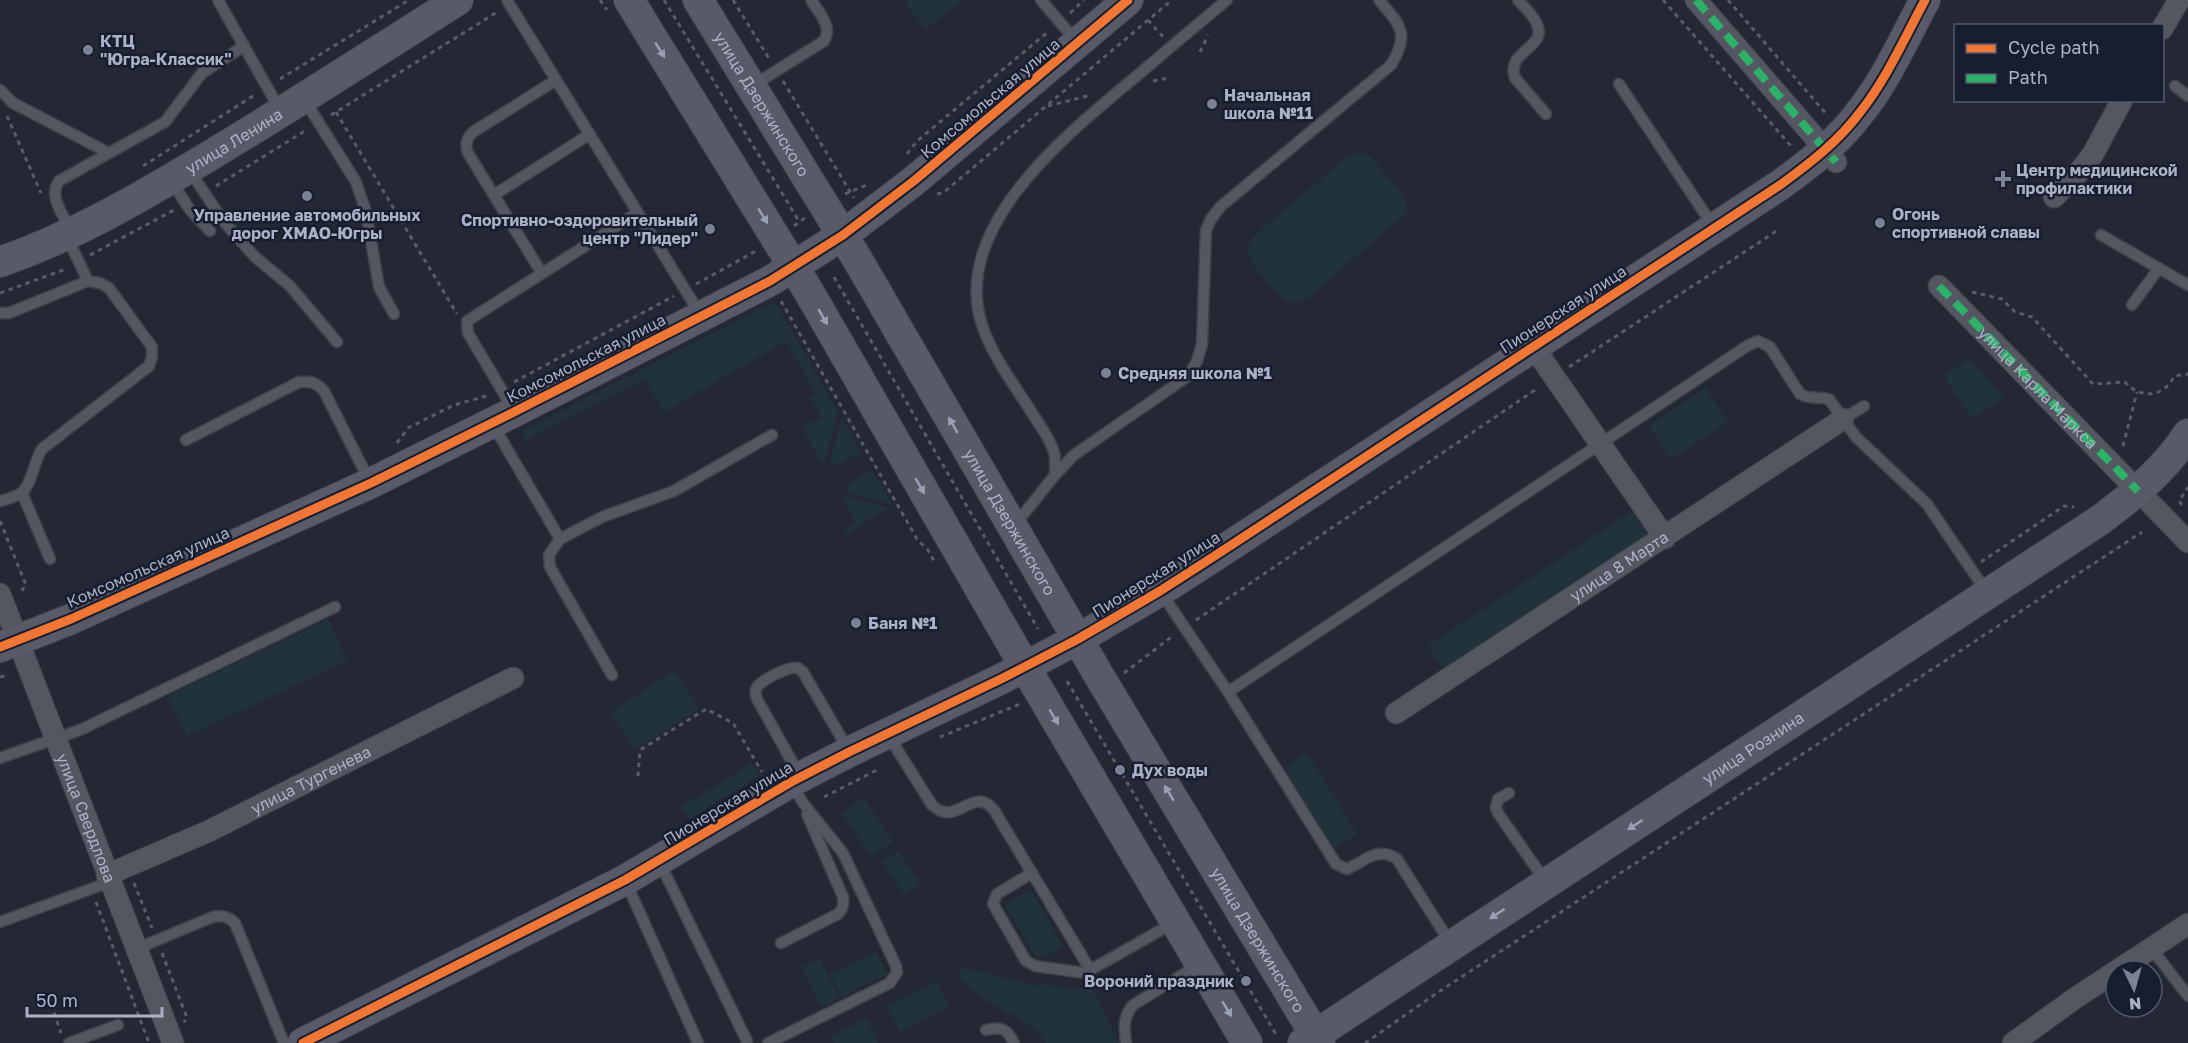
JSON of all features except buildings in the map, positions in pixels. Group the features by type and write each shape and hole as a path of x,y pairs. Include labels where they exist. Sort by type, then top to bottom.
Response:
{"main road":[{"path":"629,0 788,230 794,266 1025,667 1247,1043"},
{"name":"улица Дзержинского","path":"698,0 752,87 837,198 846,269 1013,527 1310,1040"},
{"name":"Комсомольская улица","path":"8,654 134,590 371,483 499,405 701,316 794,266 843,235 915,180 1069,32 1128,0"},
{"name":"Пионерская улица","path":"303,1043 625,880 849,752 893,743 1160,591 1828,152 1874,93 1925,0"},
{"name":"улица Ленина","path":"0,262 72,244 181,184 293,105 453,2"},
{"name":"улица Рознина","path":"2156,498 2165,465 2188,434"},
{"name":"улица Рознина","path":"1310,1040 2118,530 2166,490 2188,464"},
{"name":"улица Рознина","path":"1310,1040 1546,882 2100,519 2156,498"}],"street":[{"path":"1696,0 1828,152"},
{"path":"2164,27 2179,0"},
{"path":"2054,197 2080,171 2093,153 2121,102"},
{"name":"улица Карла Маркса","path":"1939,286 2117,468 2156,498 2188,542"},
{"path":"1533,346 1665,538"},
{"name":"улица 8 Марта","path":"1396,713 1843,419"},
{"name":"улица Свердлова","path":"10,597 8,654 55,739 172,1043"},
{"name":"улица Тургенева","path":"108,879 209,831 513,678"},
{"path":"2013,1043 2049,1016 2188,924"}],"lane":[{"path":"218,0 244,46 356,182 366,212 379,287 394,314"},
{"path":"752,87 824,41 827,36 827,26 811,0"},
{"path":"1041,0 1069,32"},
{"path":"1055,475 1054,453 1046,435 987,339 977,310 976,280 983,252 1004,212 1022,185 1050,152 1086,118 1227,0"},
{"path":"1013,527 1074,455 1188,375 1197,361 1202,344 1206,230 1211,219 1220,207 1391,65 1399,52 1403,38 1396,20 1379,0"},
{"path":"1518,0 1535,20 1538,36 1536,42 1517,57 1513,64 1513,71 1515,78 1546,114"},
{"path":"508,2 701,316"},
{"path":"88,281 56,199 55,186 59,181 165,122 202,73 244,46"},
{"path":"542,272 468,153 466,145 468,137 473,132 556,80"},
{"path":"1619,84 1714,228"},
{"path":"2175,87 2188,96"},
{"path":"0,90 13,103 109,153"},
{"path":"494,195 590,134"},
{"path":"181,184 204,194 215,211 255,257 290,286 337,342"},
{"path":"181,184 210,231"},
{"path":"560,539 468,333 467,321 637,213"},
{"path":"2101,235 2188,285"},
{"path":"2132,305 2159,268"},
{"path":"0,313 9,313 88,281 100,283 109,288 152,347 149,366 42,449 37,456 29,482 22,493 0,501"},
{"path":"1228,692 1600,443 1758,341 1770,347 1800,394 1807,398 1829,399 1856,437 1927,504 1988,593"},
{"path":"186,440 299,382 309,381 319,385 324,391 371,483"},
{"path":"1843,419 1864,406"},
{"path":"612,675 550,567 549,555 560,539 602,517 674,491 772,435"},
{"path":"22,493 50,559"},
{"path":"1160,591 1228,692 1336,864 1347,869 1371,855 1391,854 1397,859 1451,945"},
{"path":"0,758 80,730 335,607"},
{"path":"780,943 838,915 844,903 790,785 757,699 757,688 786,668 798,668 803,672 849,752"},
{"path":"893,743 938,811 955,812 975,801 984,801 990,805 1091,971"},
{"path":"768,1043 890,983 897,972 843,853 790,785"},
{"path":"1509,793 1498,799 1496,808 1546,882"},
{"path":"659,861 747,1041"},
{"path":"1032,873 997,894 993,904 1026,961 1030,964 1080,973 1091,971 1175,922"},
{"path":"0,922 108,879"},
{"path":"625,880 698,1043"},
{"path":"136,949 215,916 230,918 284,1043"},
{"path":"2151,948 2188,996"},
{"path":"1126,1043 1125,1019 1133,1005 1200,964"},
{"path":"69,1043 118,1025"},
{"path":"986,1030 1001,1028 1006,1030 1014,1043"}],"path":[{"path":"204,194 293,105 409,0"},
{"path":"664,0 788,230"},
{"path":"734,0 776,71 837,198"},
{"path":"903,159 917,141 1069,32 1084,0"},
{"path":"935,194 943,193 1172,0"},
{"path":"1663,0 1828,152"},
{"path":"1728,0 1828,152"},
{"path":"134,171 293,105 336,112 508,2"},
{"path":"5,112 44,200"},
{"path":"336,112 460,319 467,321"},
{"path":"499,405 837,198 872,183"},
{"path":"0,293 68,269 72,244 181,184"},
{"path":"1120,676 1185,628 1554,377 1778,230"},
{"path":"939,569 928,550 917,539 784,306 846,269 1038,629"},
{"path":"1939,286 2002,298 2015,312 2032,316 2093,384 2125,382 2137,392 2158,393 2166,388 2174,376 2188,374"},
{"path":"2117,468 2137,392"},
{"path":"2156,498 2188,487"},
{"path":"0,521 26,585 20,593 10,597"},
{"path":"1365,1043 1457,980 2142,532"},
{"path":"0,677 8,654"},
{"path":"1067,681 1310,1040"},
{"path":"933,740 1022,704"},
{"path":"638,776 640,750 706,709 733,723 790,785"},
{"path":"824,797 875,771 893,743"},
{"path":"51,1004 64,1043"}],"shaded area":[{"path":"909,0 963,0 926,29 905,3"},
{"path":"1359,152 1371,157 1403,195 1407,207 1406,213 1308,298 1294,303 1286,301 1257,270 1249,256 1250,243 1253,237 1347,157"},
{"path":"775,302 838,412 825,460 820,460 802,428 822,417 810,397 816,393 786,341 664,412 645,379 526,440 521,431"},
{"path":"1969,359 2004,397 1972,419 1944,375"},
{"path":"1706,388 1728,422 1671,459 1649,425"},
{"path":"842,418 861,452 837,466 830,462"},
{"path":"872,470 892,504 847,492 847,485"},
{"path":"845,497 889,508 846,534 844,530 856,522 844,501"},
{"path":"1633,510 1651,536 1446,673 1428,646"},
{"path":"328,619 347,661 187,736 168,696"},
{"path":"674,671 699,709 635,749 611,712"},
{"path":"1307,753 1357,834 1333,848 1286,770 1293,762"},
{"path":"752,763 760,775 690,819 682,807"},
{"path":"864,798 893,842 871,856 842,813"},
{"path":"898,851 920,884 904,895 882,862"},
{"path":"1031,890 1063,946 1037,960 1005,905"},
{"path":"876,952 887,975 841,997 830,974"},
{"path":"820,959 839,998 821,1007 802,967"},
{"path":"961,967 1038,986 1039,982 1071,990 1091,986 1119,1043 1046,1043 1034,1028 974,992 959,976"},
{"path":"936,981 949,1007 900,1032 887,1006"},
{"path":"866,1018 878,1043 834,1043 831,1036"}],"marked path":[{"path":"1696,0 1836,162"},
{"path":"1939,286 2138,491"}],"cycle path":[{"path":"0,647 71,619 371,483 770,281 843,235 915,180 1128,0"},
{"path":"303,1043 625,880 791,782 1078,639 1213,557 1802,169 1843,132 1870,98 1925,0"}],"place":[{"name":"КТЦ \"Югра-Классик\"","path":"88,50"},
{"name":"Начальная школа №11","path":"1212,104"},
{"name":"Центр медицинской профилактики","path":"2003,179"},
{"name":"Управление автомобильных дорог ХМАО-Югры","path":"307,196"},
{"name":"Огонь спортивной славы","path":"1880,223"},
{"name":"Спортивно-оздоровительный центр \"Лидер\"","path":"710,229"},
{"name":"Средняя школа №1","path":"1106,373"},
{"name":"Баня №1","path":"856,623"},
{"name":"Дух воды","path":"1120,770"},
{"name":"Вороний праздник","path":"1246,981"}]}
